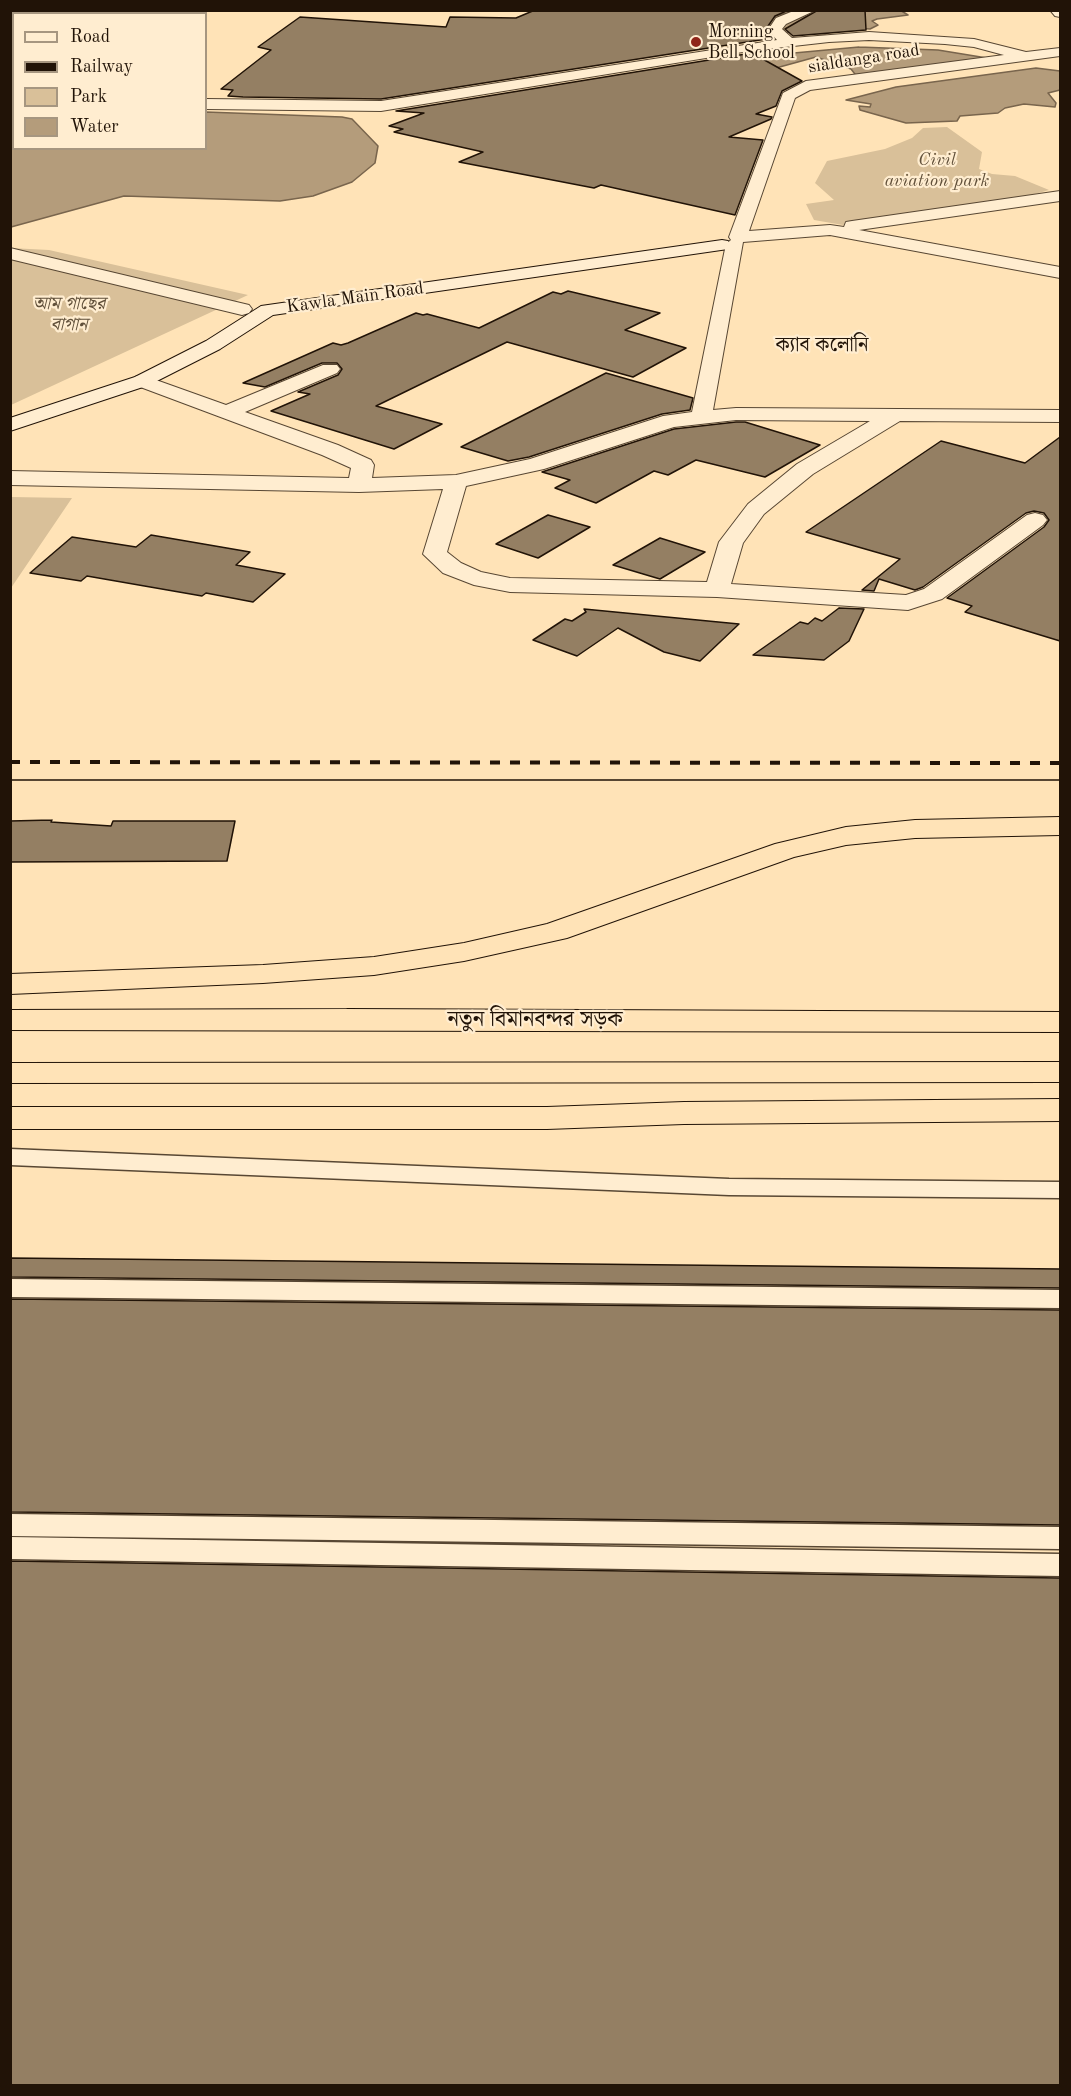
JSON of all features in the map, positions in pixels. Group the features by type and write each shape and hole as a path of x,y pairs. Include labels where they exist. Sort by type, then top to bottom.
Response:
{"highway":[{"path":"10,984 263,974 385,964 464,952 556,931 785,850 846,836 915,829 1060,826"},
{"path":"10,969 134,964 263,974"},
{"name":"নতুন বিমানবন্দর সড়ক","path":"10,1020 1060,1022"},
{"path":"10,1073 1060,1072"},
{"path":"10,1118 547,1118 684,1113 1060,1110"}],"street":[{"path":"788,42 775,30 781,21 810,10"},
{"path":"1056,10 1060,13"},
{"path":"207,104 381,106 788,42 869,36 974,43 1024,56"},
{"name":"sialdanga road","path":"701,418 726,241 788,96 806,86 1060,52"},
{"path":"726,241 830,230 1060,196"},
{"path":"830,230 1060,273"},
{"name":"Kawla Main Road","path":"10,415 126,375 252,304 726,241"},
{"name":"Kawla Main Road","path":"10,425 142,381 213,345 268,310 726,241"},
{"path":"10,253 242,309"},
{"path":"226,412 330,369"},
{"path":"142,381 330,450 363,465 359,485"},
{"path":"898,413 805,469 756,509 731,542 717,590 908,603 933,594 1035,520"},
{"path":"10,477 359,485 456,482 536,464 670,421 736,414 898,413 1060,416"},
{"path":"456,482 435,554 452,568 474,578 510,585 717,590 837,598"}],"lane":[{"path":"10,1157 729,1187 1060,1190"},
{"path":"10,1288 1060,1299"},
{"path":"10,1525 1060,1538"},
{"path":"10,1548 1060,1565"}],"green space":[{"name":"Civil aviation park","path":"947,127 982,152 979,169 992,174 1015,176 1049,190 1014,200 843,225 814,220 806,204 834,200 815,183 827,161 885,149 912,138 923,128"},
{"name":"আম গাছের বাগান","path":"10,248 49,250 248,295 11,405"},
{"path":"10,497 72,498 11,588"}],"water":[{"path":"900,10 908,15 877,19 872,21 878,25 870,29 844,27 825,34 792,32 770,35 757,32 769,27 767,23 770,17 795,11"},
{"path":"859,47 938,50 987,58 858,78 851,69 816,57 776,68 747,62 794,53"},
{"path":"1036,68 1060,71 1060,90 1048,93 1056,103 1055,107 1024,104 1005,108 998,113 960,116 957,121 906,123 860,110 859,106 870,107 871,104 846,100 896,87"},
{"path":"10,108 12,108 12,150 207,150 207,112 342,117 352,119 378,146 375,163 352,182 313,196 280,201 124,196 11,227"}],"building":[{"path":"535,10 789,10 775,16 766,29 773,38 381,99 243,97 228,96 233,90 221,89 271,50 258,47 300,17 446,27 450,17 516,18"},
{"path":"818,10 865,10 866,30 793,36 785,29"},
{"path":"752,53 802,81 782,91 776,106 756,114 772,117 771,119 729,137 763,140 735,215 601,185 594,188 459,162 483,152 394,132 403,129 389,126 424,113 396,111"},
{"path":"568,291 660,313 625,330 686,348 633,377 507,342 376,406 442,424 394,449 271,411 310,394 298,392 338,375 342,369 337,363 322,363 265,387 243,383 333,343 341,345 348,343 416,313 479,328 553,292 561,294"},
{"path":"606,373 693,398 690,410 662,414 529,457 508,461 461,447"},
{"path":"745,422 820,445 765,477 696,460 668,475 654,471 596,503 555,488 570,480 542,472 674,429"},
{"path":"1060,437 1060,641 965,612 972,606 947,598 1044,527 1049,520 1044,513 1034,511 1026,513 923,587 915,590 879,579 874,591 862,590 900,559 806,532 941,441 1025,463"},
{"path":"548,515 590,527 538,558 496,544"},
{"path":"151,535 250,552 236,565 285,574 253,602 206,593 202,596 87,576 81,581 30,573 72,537 136,547"},
{"path":"660,538 705,552 660,579 613,565"},
{"path":"839,608 864,609 849,641 824,660 753,655 800,622 808,624 815,618 822,621"},
{"path":"584,609 739,624 700,661 664,652 618,628 577,656 533,640 565,619 572,621 586,612"},
{"path":"52,820 51,822 111,826 113,821 235,821 227,861 10,862 10,821"},
{"path":"10,1258 1060,1269 1060,1288 10,1277"},
{"path":"10,1299 1060,1310 1060,1525 10,1512"},
{"path":"10,1561 1060,1578 1060,2085 10,2085"}],"tram line":[{"path":"10,780 1060,780"}],"railway":[{"path":"10,762 1060,763"}],"place":[{"name":"Morning Bell School","path":"696,42"}],"district":[{"name":"ক্যাব কলোনি","path":"822,346"}]}
